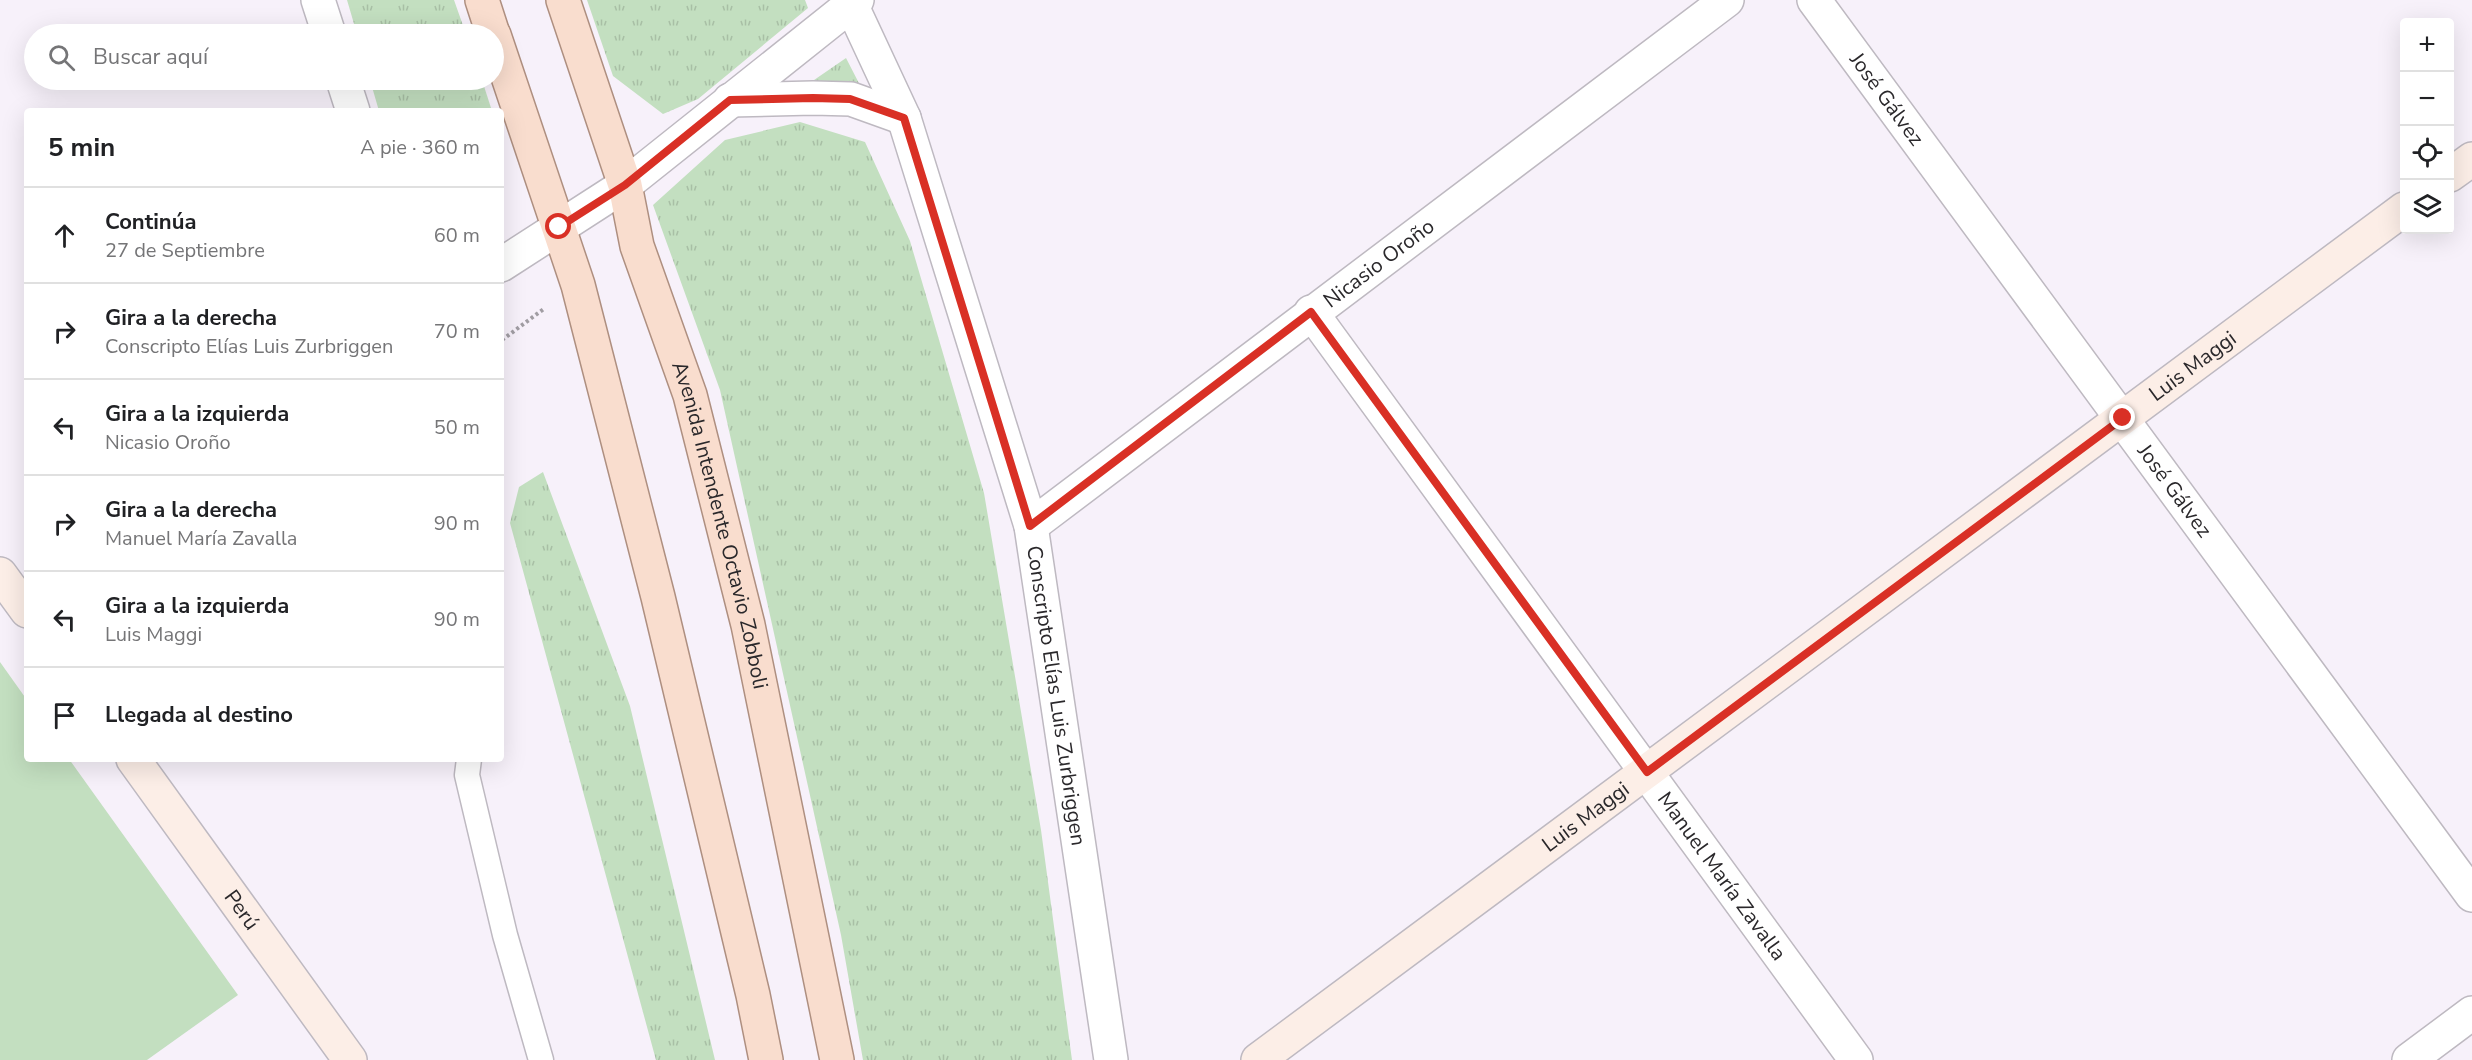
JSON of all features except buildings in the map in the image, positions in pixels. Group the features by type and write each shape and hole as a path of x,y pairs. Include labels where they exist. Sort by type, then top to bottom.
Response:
{"main road":[{"path":"482,0 490,24"},
{"name":"Avenida Intendente Octavio Zobboli","path":"563,0 625,185 638,246 690,395 748,625 837,1060"},
{"path":"504,67 578,285 658,597 753,994 766,1060"}],"street":[{"path":"318,0 326,24"},
{"name":"Nicasio Oroño","path":"1030,526 1727,0"},
{"name":"José Gálvez","path":"1814,0 2472,895"},
{"path":"504,263 625,185 853,1"},
{"name":"Conscripto Elías Luis Zurbriggen","path":"853,1 904,118 1030,526 1111,1060"},
{"path":"346,90 352,108"},
{"path":"730,100 850,99 904,118"},
{"path":"2454,173 2472,159"},
{"name":"Luis Maggi","path":"1258,1060 2400,212"},
{"name":"Manuel María Zavalla","path":"1311,312 1856,1060"},
{"path":"0,574 24,607"},
{"name":"Perú","path":"135,762 350,1060"},
{"path":"2409,1060 2472,1013"}],"lane":[{"path":"469,762 467,774 505,935 542,1060"}],"path":[{"path":"504,338 550,304"}],"green space":[{"path":"347,0 454,0 462,24 354,24"},
{"path":"587,0 805,0 808,8 698,99 663,114 613,76"},
{"path":"846,58 864,93 801,89"},
{"path":"373,90 485,90 491,108 378,108"},
{"path":"800,122 865,142 910,241 984,493 1041,830 1072,1060 863,1060 841,935 720,390 653,205 725,140"},
{"path":"543,472 630,706 715,1060 656,1060 510,523 519,487"},
{"path":"0,662 24,696 24,762 71,762 238,995 147,1060 0,1060"}],"route":[{"path":"559,227 625,185 730,100 850,99 904,118 1030,526 1311,312 1647,772 2123,418"}]}
